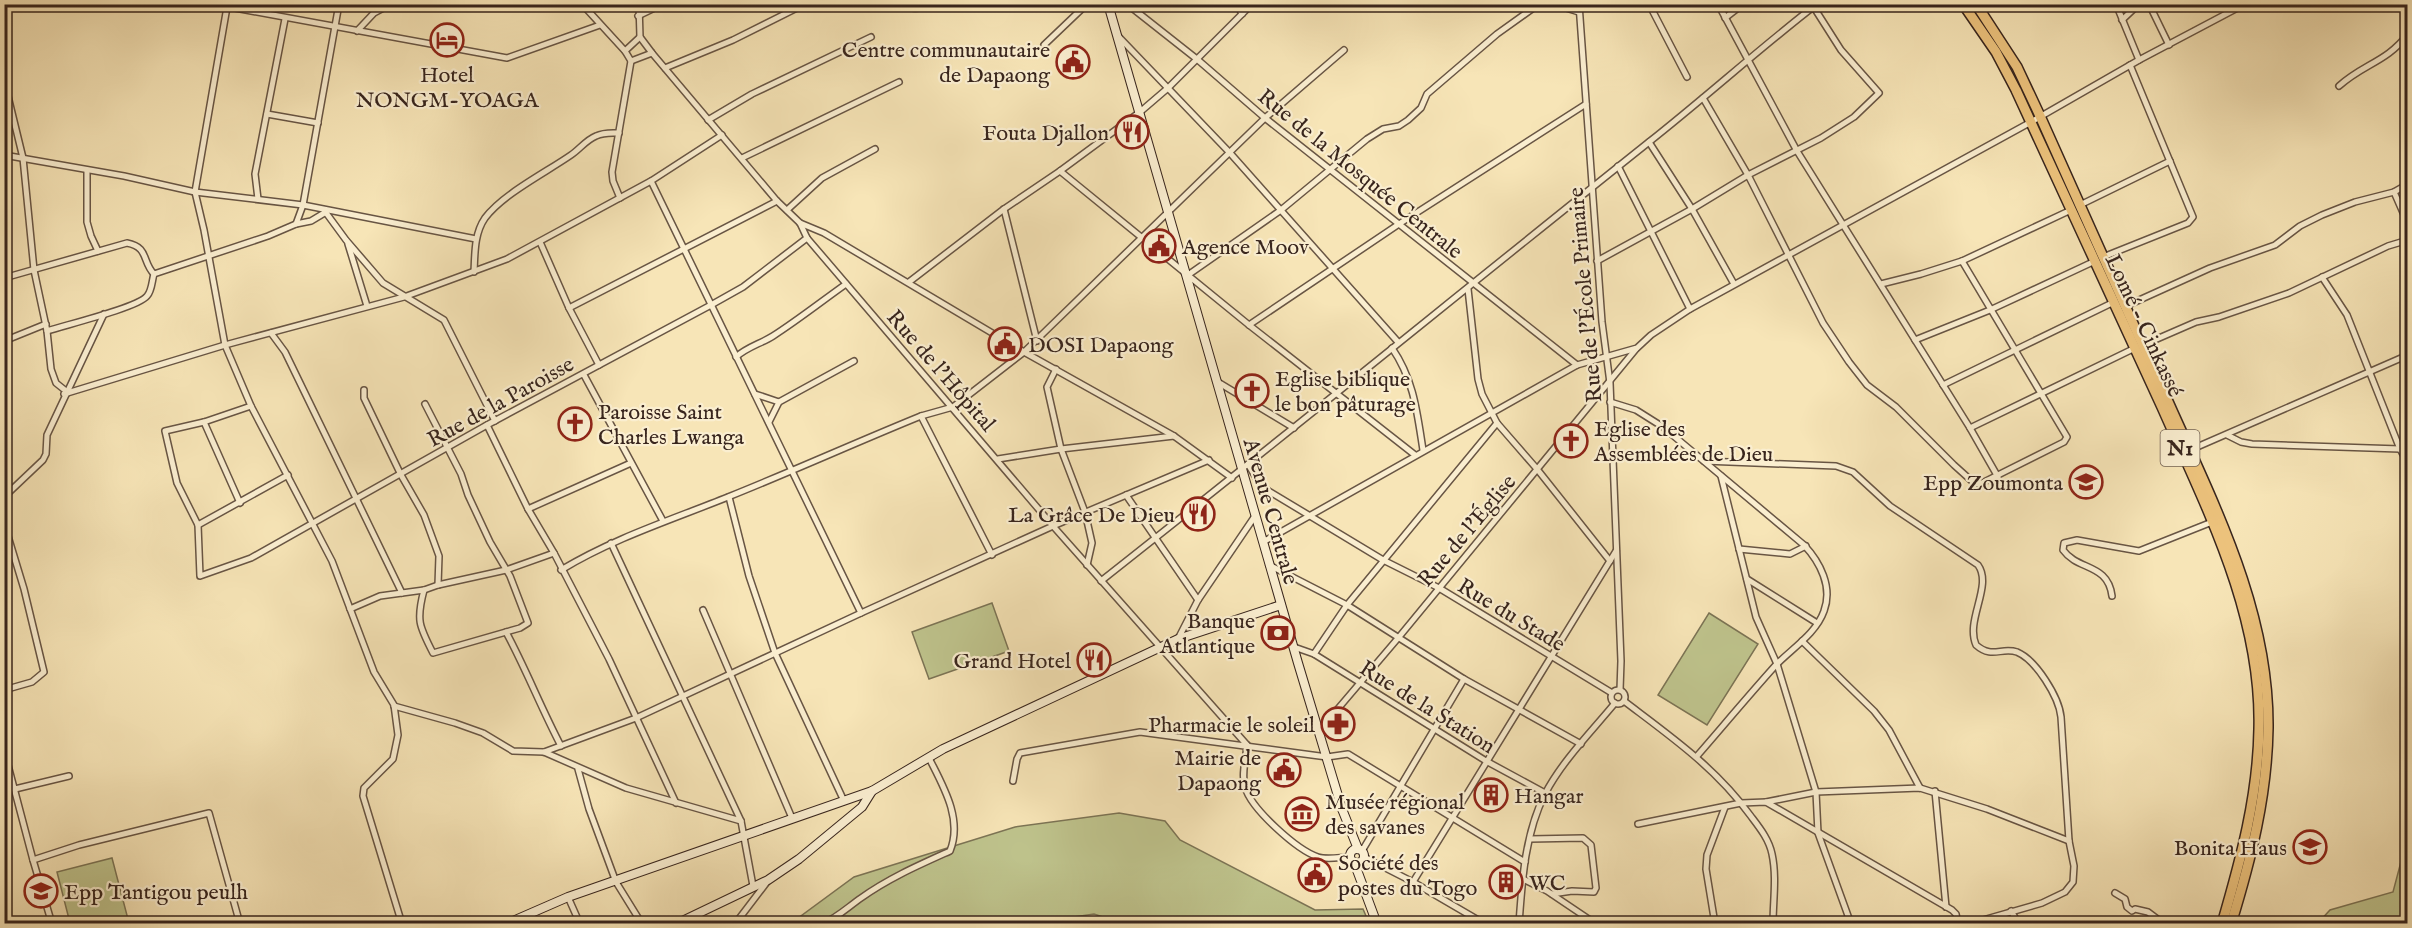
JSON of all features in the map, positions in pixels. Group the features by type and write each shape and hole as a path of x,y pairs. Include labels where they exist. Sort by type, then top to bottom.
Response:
{"highway":[{"name":"Lomé - Cinkassé","path":"1964,4 1996,52 2035,119 2080,205 2114,302 2139,346 2167,408 2235,578 2248,626 2264,727 2250,817 2222,924"},
{"name":"Lomé - Cinkassé","path":"1976,4 2017,67 2071,210 2126,306 2139,346"},
{"name":"Lomé - Cinkassé","path":"2167,408 2222,518 2250,600 2263,671 2266,770 2259,818 2231,924"}],"main road":[{"name":"Avenue Centrale","path":"1108,4 1216,381 1244,466 1269,565 1357,856 1362,887 1376,923"},
{"path":"506,924 517,922 568,897 872,791 943,749 1178,639 1281,605"},
{"path":"676,924 768,880 810,851 851,817 862,807 872,791"}],"street":[{"path":"213,4 507,58 600,25"},
{"path":"296,224 303,205 339,4"},
{"path":"357,31 374,13 391,4"},
{"path":"582,4 626,51 631,61 612,172 613,181 621,198"},
{"path":"626,51 640,37 639,4"},
{"path":"638,16 663,4"},
{"path":"665,68 733,40 805,4"},
{"path":"890,4 909,8 928,8 932,4"},
{"path":"1044,45 1087,4"},
{"name":"Rue de la Mosquée Centrale","path":"1126,4 1198,60 1265,118 1577,365"},
{"path":"1237,4 1242,14"},
{"path":"909,282 1004,209 1140,112 1198,60 1252,4"},
{"path":"1187,274 1281,210 1371,136 1383,129 1398,127 1408,120 1422,108 1427,94 1505,27 1539,4"},
{"path":"1553,4 1579,12"},
{"name":"Rue de l'École Primaire","path":"1579,4 1597,261 1605,358 1610,383 1622,660 1620,690"},
{"path":"1648,4 1688,77"},
{"path":"1718,4 1797,151 1943,384 1998,477"},
{"path":"1725,18 1743,4"},
{"path":"2116,4 2139,60"},
{"path":"2122,20 2139,4"},
{"path":"2150,4 2169,45"},
{"path":"1263,542 1313,516 1415,455 1577,365 1636,348 1690,309 1786,254 2245,4"},
{"path":"1101,581 1337,394 1398,342 1474,284 1814,5 1841,50 1880,93 1854,117 1797,151 1748,175 1652,232 1597,261"},
{"path":"227,7 195,192 207,255 225,345 251,406 332,561 374,672 394,706 398,735 393,759 364,788 363,796 402,924"},
{"path":"258,199 255,174 285,18"},
{"path":"2339,86 2349,77 2389,55 2408,34"},
{"path":"1117,35 1230,153 1398,342"},
{"name":"Rue de l'Hôpital","path":"640,37 777,201 800,223 807,238 1053,526 1247,746"},
{"path":"708,120 752,94 871,37"},
{"path":"561,570 611,543 663,521 729,497 792,468 921,416 953,407 1037,341 1167,211 1265,118 1344,50"},
{"path":"631,61 652,53"},
{"path":"1915,340 1990,310 2099,259 2191,220 2192,214 2130,65"},
{"path":"4,77 23,158 34,270 46,328 53,379 65,393"},
{"path":"742,158 899,82"},
{"path":"1703,98 1748,175 1786,254 1823,323 1849,362 1867,385 1896,407 1974,483 1982,484 2066,440 2066,434 1962,261"},
{"path":"1249,325 1399,224 1586,104"},
{"path":"267,114 318,123"},
{"path":"474,272 476,239 485,219 525,185 588,140 603,134 619,132"},
{"path":"65,393 225,345 404,297 474,272 540,242 621,198 722,135"},
{"path":"1649,142 1692,209 1734,284"},
{"path":"787,210 822,178 875,149"},
{"path":"4,155 124,176 195,192 303,205 476,239"},
{"path":"2080,205 2170,161"},
{"path":"1618,166 1690,309"},
{"path":"87,170 87,222 98,251"},
{"path":"1060,171 1249,325 1415,455"},
{"path":"651,181 861,613"},
{"path":"2126,306 2210,268 2275,245 2300,226 2355,201 2394,192 2408,184"},
{"path":"2394,192 2408,224"},
{"path":"569,308 777,201"},
{"path":"1004,209 1037,341"},
{"path":"1881,284 1962,261 2071,210"},
{"path":"154,274 296,224 311,221 325,211"},
{"path":"325,211 346,240 383,283 437,314 449,327 495,421"},
{"path":"800,223 824,233 1024,352 1174,436 1232,478"},
{"name":"Rue de la Paroisse","path":"198,525 200,576 239,564 487,425 584,375 599,364 743,287 807,238"},
{"path":"346,240 367,306"},
{"path":"1970,428 2139,346 2196,322 2219,317 2279,297 2388,246 2408,240"},
{"path":"540,242 569,308 599,364"},
{"path":"4,278 123,244 133,244 144,252 149,268 154,274"},
{"path":"4,341 104,314 146,297 154,274"},
{"path":"2322,277 2348,315 2400,449 2408,463"},
{"path":"736,357 744,349 769,338 814,309 846,284"},
{"path":"1467,289 1478,379 1482,394 1497,423 1537,469 1610,561"},
{"path":"1943,384 2114,302"},
{"path":"4,497 43,460 46,454 47,435 104,314"},
{"path":"271,333 285,352 402,593"},
{"path":"1392,348 1403,363 1410,381 1424,450"},
{"name":"Rue de l'Église","path":"1319,730 1400,637 1438,588 1610,383 1636,348"},
{"path":"2190,450 2408,355"},
{"path":"769,422 779,402 854,361"},
{"path":"1056,369 1047,387 1061,449 1085,512 1092,543 1087,565"},
{"path":"584,375 663,521"},
{"path":"1216,381 1294,428"},
{"path":"364,390 364,398 401,475 424,515 439,556 438,585"},
{"path":"755,394 779,402"},
{"path":"1610,402 1636,410 1654,420 1704,461 1806,546 1820,565 1824,578 1826,604 1816,623 1697,756"},
{"path":"424,590 419,620 433,653 520,628 528,622 506,570 468,495 461,474 425,404"},
{"path":"251,406 204,422 165,431 177,483 198,525 288,476"},
{"path":"921,416 992,555"},
{"path":"204,422 240,503"},
{"path":"1314,654 1347,605 1497,423"},
{"path":"487,425 528,509 609,659 676,802"},
{"path":"2227,435 2235,440 2252,444 2400,449"},
{"path":"998,459 1174,436"},
{"path":"394,706 483,733 513,751 544,752 636,718 1053,526 1209,460"},
{"path":"1704,461 1845,468 1853,472 1890,506 1978,565 1983,576 1972,630 1976,645 1987,652 2011,651 2024,657 2052,690 2060,707 2069,841 2074,875 2070,887 2042,903 1969,924"},
{"path":"528,509 631,463"},
{"name":"Rue du Stade","path":"1244,466 1262,486 1383,560 1438,588 1612,693"},
{"path":"1721,476 1756,617 1777,664 1816,792 1818,833 1851,924"},
{"path":"1126,495 1198,600"},
{"path":"729,497 759,611 775,654 844,801"},
{"path":"1178,639 1198,600 1255,516"},
{"path":"2112,596 2111,588 2104,576 2068,555 2063,550 2064,543 2077,540 2139,551 2212,522"},
{"path":"4,523 24,589 44,672 32,682 4,690"},
{"path":"611,543 741,821 753,886"},
{"path":"1739,549 1791,554 1806,546"},
{"path":"1413,882 1616,549"},
{"path":"350,609 380,596 424,590 506,570 554,554"},
{"path":"1269,565 1347,605 1464,679 1581,744"},
{"path":"1747,579 1816,623"},
{"path":"703,610 792,818"},
{"path":"506,632 528,673 537,700 561,746"},
{"path":"1802,641 1874,711 1888,730 1920,788"},
{"name":"Rue de la Station","path":"1294,647 1314,654 1486,761 1545,793"},
{"path":"1357,856 1464,679"},
{"path":"1615,703 1611,697 1612,693 1620,690 1625,695 1624,701"},
{"path":"1519,924 1525,862 1545,793 1615,703 1624,701 1697,756 1741,803 1761,830 1772,853 1774,866 1773,924"},
{"path":"1013,781 1020,753 1131,732 1327,757 1344,753 1352,755 1525,862"},
{"path":"1247,746 1245,789 1275,827 1293,842 1319,858 1357,856 1413,882 1485,924"},
{"path":"4,750 52,924"},
{"path":"544,752 578,769 626,788 741,821"},
{"path":"822,924 905,871 950,851 954,840 951,807 929,758"},
{"path":"578,769 589,809 616,882 642,924"},
{"path":"15,789 69,776"},
{"path":"1638,824 1741,803 1766,802 1816,792 1920,788 1935,791 2069,841"},
{"path":"1935,791 1946,907"},
{"path":"1766,802 1946,907 1956,914 1958,924"},
{"path":"1715,924 1706,869 1707,855 1725,807"},
{"path":"33,861 79,845 209,813 240,924"},
{"path":"1530,839 1583,837 1591,845 1595,891 1552,894"},
{"path":"1523,879 1552,894 1596,924"},
{"path":"735,924 768,880"},
{"path":"2115,893 2125,899 2127,907 2132,911 2134,909 2148,912 2164,924"},
{"path":"568,897 580,924"},
{"path":"2011,911 2019,924"},
{"path":"1376,923 1392,920 1397,924"}],"green space":[{"path":"992,603 1009,651 929,679 912,632"},
{"path":"1709,613 1758,644 1707,725 1658,695"},
{"path":"1119,813 1165,821 1180,840 1315,910 1363,909 1369,923 1124,924 1094,914 1027,924 790,924 854,877 1015,827"},
{"path":"2407,839 2407,923 2318,923 2330,910 2393,892"},
{"path":"112,858 129,923 70,923 57,872"}],"place":[{"name":"Hotel NONGM-YOAGA","path":"447,40"},
{"name":"Centre communautaire de Dapaong","path":"1073,62"},
{"name":"Fouta Djallon","path":"1132,132"},
{"name":"Agence Moov","path":"1159,246"},
{"name":"DOSI Dapaong","path":"1005,344"},
{"name":"Eglise biblique le bon pâturage","path":"1252,391"},
{"name":"Paroisse Saint Charles Lwanga","path":"575,424"},
{"name":"Eglise des Assemblées de Dieu","path":"1571,441"},
{"name":"Epp Zoumonta","path":"2086,482"},
{"name":"La Grâce De Dieu","path":"1198,514"},
{"name":"Banque Atlantique","path":"1278,633"},
{"name":"Grand Hotel","path":"1094,660"},
{"name":"Pharmacie le soleil","path":"1338,724"},
{"name":"Mairie de Dapaong","path":"1284,770"},
{"name":"Hangar","path":"1491,795"},
{"name":"Musée régional des savanes","path":"1302,814"},
{"name":"Bonita Haus","path":"2310,847"},
{"name":"Société des postes du Togo","path":"1315,875"},
{"name":"WC","path":"1506,882"},
{"name":"Epp Tantigou peulh","path":"41,891"}]}
